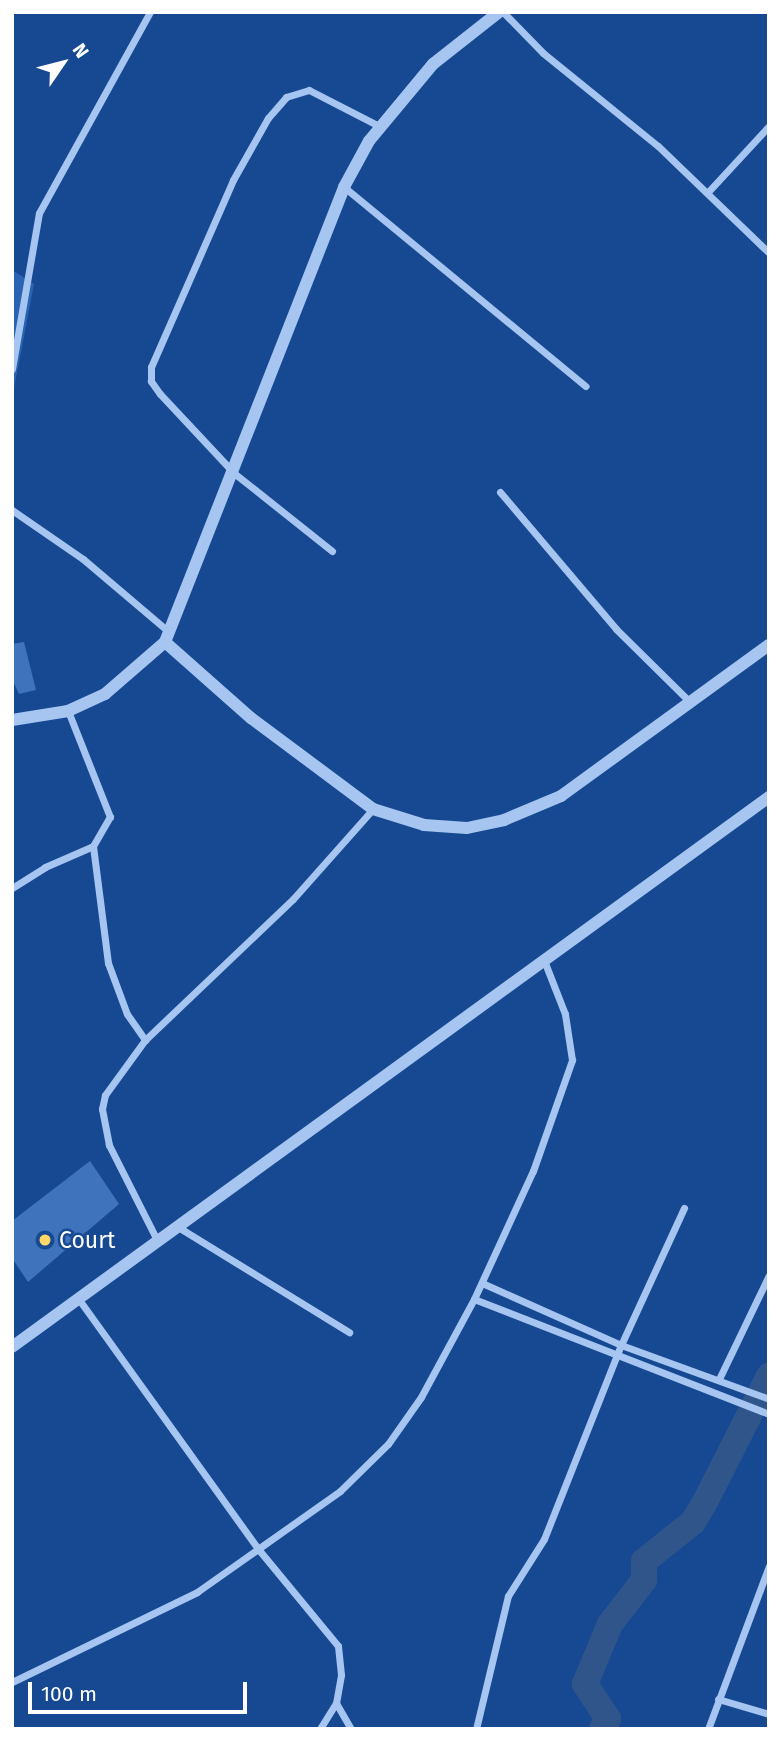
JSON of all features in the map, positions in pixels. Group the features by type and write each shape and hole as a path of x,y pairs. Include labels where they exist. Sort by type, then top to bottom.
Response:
{"street":[{"path":"12,369 39,213 150,12"},
{"path":"12,720 68,711 105,694 167,637 234,473 344,187 379,126 433,64 501,12 543,53 708,192 769,253"},
{"path":"332,551 234,473 151,381 158,342 233,180 268,118 286,97 309,90 379,126"},
{"path":"708,192 769,126"},
{"path":"344,187 585,386"},
{"path":"500,492 616,629 691,704"},
{"path":"12,510 83,559 251,718 373,808 424,825 467,828 504,820 561,796 769,645"},
{"path":"12,888 45,867 93,846 110,817 68,711"},
{"path":"12,1347 80,1301 543,958 769,797"},
{"path":"158,1242 109,1145 102,1109 113,1081 145,1040 293,899 373,808"},
{"path":"93,846 108,963 127,1014 145,1040"},
{"path":"12,1682 197,1592 340,1492 388,1444 421,1397 482,1283 533,1171 572,1060 565,1014 543,958"},
{"path":"476,1729 508,1597 544,1539 621,1345 684,1208"},
{"path":"178,1227 349,1332"},
{"path":"719,1379 769,1275"},
{"path":"482,1283 621,1345 769,1399"},
{"path":"474,1299 769,1414"},
{"path":"80,1301 259,1550 338,1646 341,1675 336,1703 320,1729"},
{"path":"708,1729 769,1566"},
{"path":"718,1699 769,1714"},
{"path":"336,1703 351,1729"}],"shaded area":[{"path":"12,270 34,284 12,399"}],"building":[{"path":"24,642 36,690 19,694 12,679 12,644"},
{"name":"Court","path":"90,1161 119,1204 28,1282 12,1258 12,1221"}],"waterway":[{"path":"602,1729 608,1719 585,1684 610,1624 644,1580 644,1561 693,1522 769,1376"}],"place":[{"name":"Court","path":"45,1240"}]}
